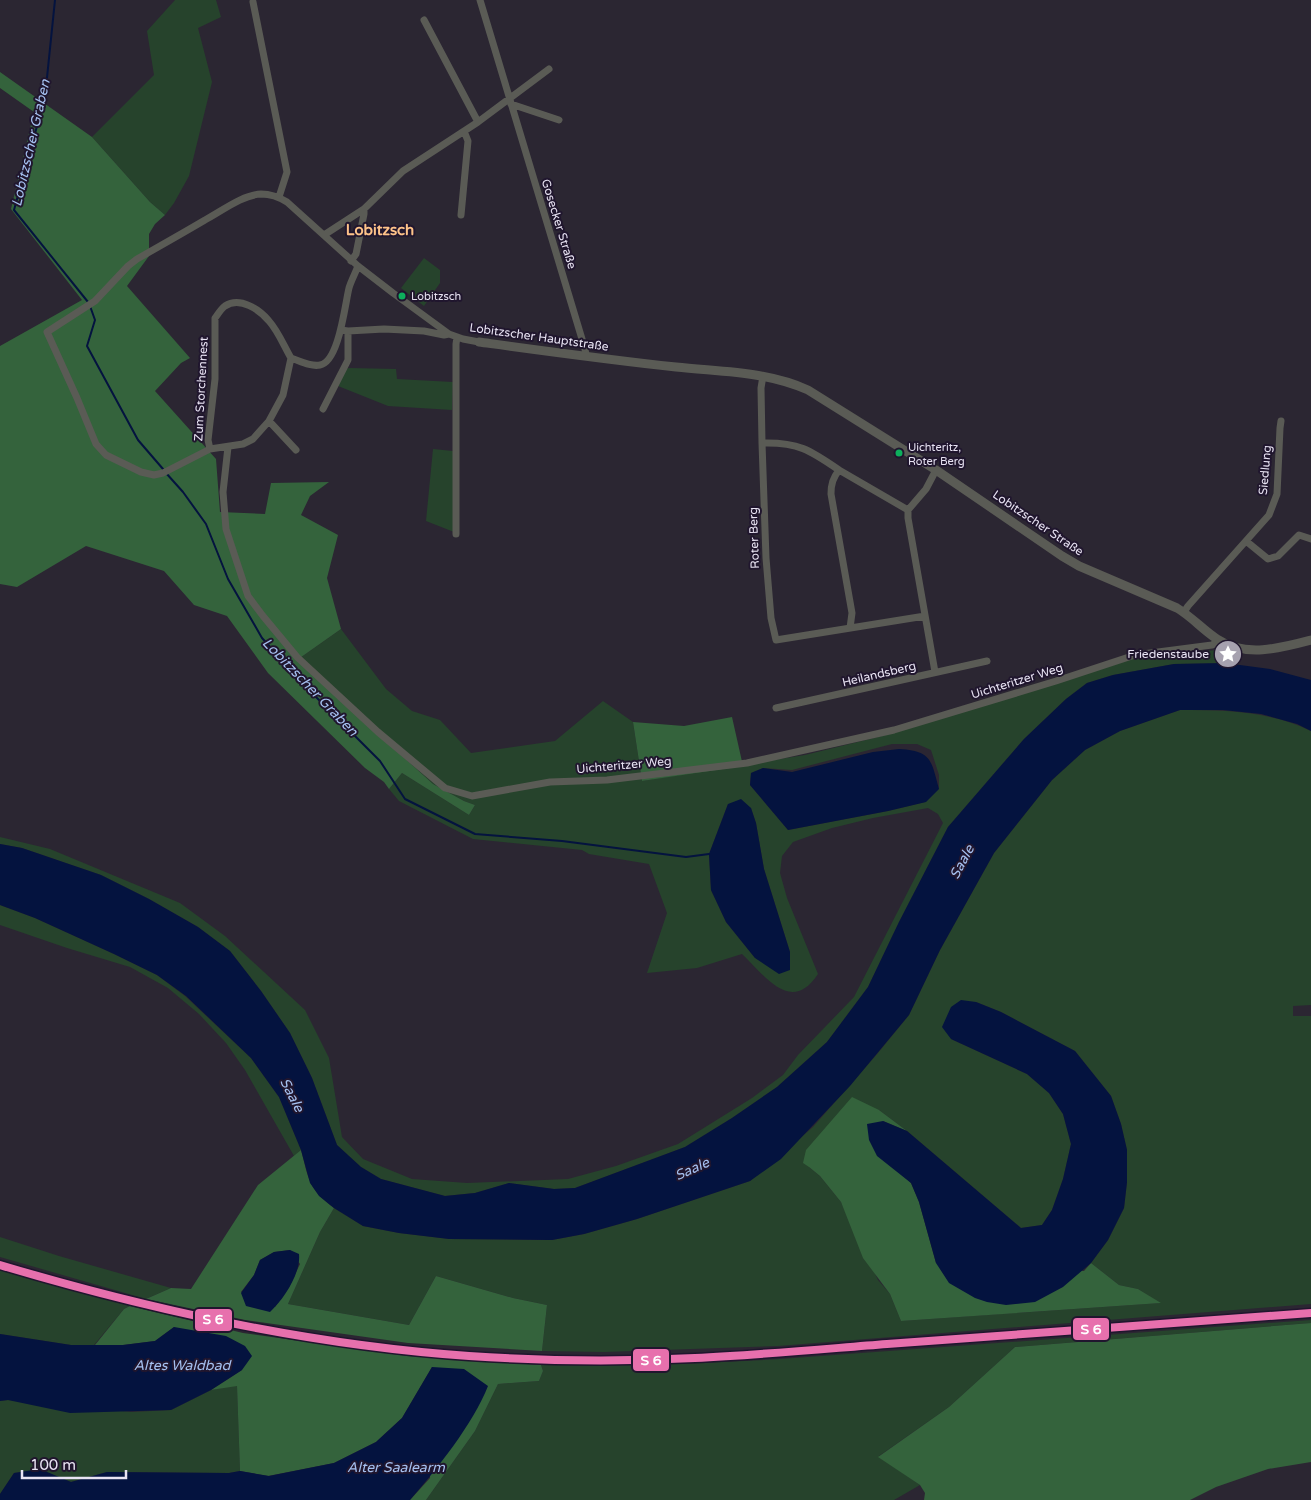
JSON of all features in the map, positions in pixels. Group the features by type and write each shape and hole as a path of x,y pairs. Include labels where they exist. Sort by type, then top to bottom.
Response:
{"street":[{"name":"Gosecker Straße","path":"480,0 586,355"},
{"path":"210,449 154,475 140,472 106,455 96,444 47,332 95,301 132,262 232,205 260,194 279,197 287,172 253,2"},
{"path":"424,20 478,122"},
{"path":"324,235 364,208 403,171 510,101 549,69"},
{"path":"510,101 559,120"},
{"path":"460,215 468,141 464,130"},
{"name":"Lobitzscher Hauptstraße","path":"279,197 302,214 351,261 449,334 479,342 763,376"},
{"path":"351,261 356,254 364,208"},
{"path":"323,409 348,360 345,331 349,287 358,266"},
{"name":"Zum Storchennest","path":"245,303 253,307 269,321 291,358 283,396 269,421 253,439 244,444 210,449 208,440 215,379 215,318 225,306 245,303"},
{"path":"345,331 384,329 449,334"},
{"path":"291,358 310,365 321,365 327,362 345,331"},
{"path":"456,534 456,344 460,338"},
{"path":"763,376 761,388 762,443 781,443 803,448 908,510"},
{"name":"Lobitzscher Straße","path":"763,376 791,382 808,390 936,470 1079,566 1184,612 1220,641 1236,648 1258,650 1285,647 1311,640"},
{"path":"269,421 296,450"},
{"name":"Siedlung","path":"1184,612 1269,515 1277,494 1281,421"},
{"name":"Roter Berg","path":"762,443 766,558 771,618 776,640 925,616"},
{"name":"Uichteritzer Weg","path":"228,447 223,492 226,529 248,596 262,616 297,657 385,738 445,788 472,796 550,782 607,780 747,763 894,730 1135,655 1212,645 1220,641"},
{"path":"839,470 831,485 831,494 852,613 850,628"},
{"path":"935,672 908,510 926,489 936,470"},
{"path":"1246,541 1268,559 1278,556 1299,535 1311,539"},
{"name":"Heilandsberg","path":"776,708 987,661"}],"green space":[{"path":"175,0 216,0 221,17 198,28 212,82 189,176 165,215 150,202 92,137 154,75 147,31"},
{"path":"0,72 92,137 150,202 165,215 155,224 149,234 149,256 127,286 190,358 181,363 155,391 216,459 220,512 265,514 271,483 329,482 310,496 301,515 338,535 327,578 341,629 297,660 433,784 475,805 469,815 402,773 389,789 384,782 365,768 268,673 227,616 194,605 164,571 86,546 17,587 0,584 0,346 82,300 11,209 34,112 0,88"},
{"path":"424,258 440,270 440,283 424,306 401,288"},
{"path":"345,369 396,369 397,379 453,382 452,410 388,406 338,386"},
{"path":"433,449 453,451 454,532 426,521"},
{"path":"341,629 386,689 412,711 440,720 471,753 555,741 603,701 633,722 642,781 805,755 894,733 1136,658 1217,650 1225,647 1237,651 1238,663 1174,664 1113,675 1087,683 1066,699 1024,739 948,827 868,987 827,1042 777,1087 732,1118 685,1147 575,1188 554,1189 509,1183 475,1193 445,1196 381,1179 361,1167 337,1145 312,1078 290,1033 230,951 198,927 149,899 101,875 22,848 0,844 0,837 50,849 180,903 225,936 305,1010 329,1058 342,1137 363,1159 412,1179 467,1183 568,1179 616,1166 678,1144 752,1098 783,1075 798,1055 854,997 943,823 938,814 928,808 832,828 793,842 782,856 780,873 787,898 818,974 808,986 798,991 778,988 742,954 697,968 647,973 667,913 649,864 589,854 582,850 473,839 399,801 389,789 402,773 469,815 475,805 433,784 297,660","holes":["892,744 917,744 931,750 939,775 939,788 925,802 788,830 750,785 751,773 763,768 792,770","728,804 751,808 756,823 764,869 790,952 755,958 726,922 711,890 709,854"]},
{"path":"1180,710 1214,710 1280,719 1311,731 1311,1005 1293,1006 1293,1016 1311,1016 1311,1304 778,1346 604,1352 542,1351 547,1305 513,1298 436,1276 409,1325 288,1304 320,1232 334,1208 363,1226 399,1233 450,1239 552,1240 584,1234 637,1219 750,1181 813,1127 909,1015 940,950 994,853 1052,780 1085,750 1120,731","holes":["976,1002 1001,1012 1075,1051 1111,1096 1121,1124 1127,1150 1127,1182 1124,1208 1108,1240 1091,1263 1119,1285 1138,1289 1160,1303 901,1321 890,1294 878,1280 841,1202 820,1176 809,1167 879,1110 907,1131 1021,1228 1042,1225 1052,1210 1063,1179 1071,1144 1063,1114 1049,1093 1027,1074 951,1039"]},
{"path":"732,717 743,766 642,781 633,722 684,726"},
{"path":"0,905 35,918 157,975 185,996 251,1058 279,1097 301,1150 294,1156 245,1070 226,1043 199,1014 168,988 130,967 0,925"},
{"path":"852,1097 879,1110 907,1131 883,1121 899,1172 911,1183 919,1202 936,1263 1084,1271 1091,1263 1119,1285 1138,1289 1161,1303 901,1321 890,1294 863,1258 841,1202 820,1176 803,1163 806,1150"},
{"path":"301,1150 314,1189 334,1208 320,1232 288,1304 409,1325 436,1276 513,1298 547,1305 542,1351 408,1343 245,1320 146,1299 171,1288 191,1289 258,1185","holes":["290,1250 300,1264 289,1287 275,1307 241,1292 254,1275 260,1260 274,1252"]},
{"path":"0,1237 171,1288 146,1299 0,1257"},
{"path":"0,1269 130,1306 124,1309 94,1345 71,1345 0,1334"},
{"path":"130,1306 243,1333 407,1356 541,1365 543,1371 539,1381 498,1384 475,1431 426,1500 410,1500 430,1478 432,1367 402,1418 376,1442 334,1463 268,1476 240,1471 237,1386 211,1390 242,1370 174,1327 155,1341 123,1345 95,1345 124,1309"},
{"path":"1311,1320 1311,1323 1015,1347 949,1407 879,1456 920,1485 894,1500 426,1500 475,1431 498,1384 539,1381 543,1371 541,1365 660,1364 780,1359"},
{"path":"1311,1323 1311,1462 1268,1469 1216,1487 1190,1500 924,1500 925,1493 920,1485 878,1457 949,1407 1015,1347"},
{"path":"237,1385 240,1471 229,1473 107,1472 71,1482 40,1470 14,1473 0,1494 0,1401 8,1400 132,1412 171,1410 211,1390"}],"water":[{"name":"Saale","path":"1225,663 1270,669 1311,680 1311,731 1297,724 1261,714 1223,710 1180,710 1120,731 1085,750 1052,780 994,853 940,950 909,1015 850,1086 781,1159 750,1181 637,1219 584,1234 552,1240 449,1239 399,1233 363,1226 319,1196 310,1183 301,1150 279,1097 251,1058 186,996 157,975 35,918 0,905 0,844 22,848 101,875 149,899 198,927 230,951 290,1033 312,1078 337,1145 361,1167 381,1179 445,1196 475,1193 509,1183 554,1189 575,1188 685,1147 777,1087 827,1042 868,987 948,827 1024,739 1066,699 1087,683 1113,675 1174,664"},
{"path":"899,749 918,752 924,755 932,764 939,789 926,802 788,830 750,785 751,773 763,768 792,772 873,752"},
{"path":"741,799 751,808 756,823 764,869 790,952 790,970 779,974 755,958 726,922 711,890 709,854 728,804"},
{"path":"961,1000 976,1002 1001,1012 1075,1051 1111,1096 1121,1124 1127,1150 1127,1182 1124,1208 1108,1240 1091,1263 1063,1287 1035,1302 1006,1305 987,1302 975,1298 949,1283 936,1263 919,1202 911,1183 877,1156 869,1140 867,1124 883,1121 907,1131 1021,1228 1042,1225 1052,1210 1063,1179 1071,1144 1063,1114 1049,1093 1027,1074 951,1039 942,1027 951,1007"},
{"path":"290,1250 299,1254 299,1261 294,1277 281,1300 270,1312 246,1306 241,1293 254,1275 260,1260 274,1252"},
{"name":"Altes Waldbad","path":"174,1327 226,1336 245,1346 252,1356 242,1370 211,1390 171,1410 70,1413 8,1400 0,1401 0,1334 71,1345 123,1345 155,1341"},
{"name":"Alter Saalearm","path":"432,1367 464,1369 488,1386 464,1431 410,1500 0,1500 0,1494 14,1473 40,1469 71,1482 107,1472 229,1473 240,1471 269,1476 334,1463 376,1442 402,1418"}],"waterway":[{"name":"Lobitzscher Graben","path":"55,0 45,97 14,210 88,302"},
{"name":"Lobitzscher Graben","path":"90,306 95,320 87,346 138,440 163,469"},
{"name":"Lobitzscher Graben","path":"166,473 183,492 206,524 228,579 262,638 312,693 380,761 405,799 475,834 562,841 686,857 709,854"}],"transit line":[{"path":"0,1265 58,1282 174,1311 291,1335 409,1351 525,1359 610,1360 719,1357 1311,1313"}],"place":[{"name":"Lobitzsch","path":"402,296"},
{"name":"Uichteritz, Roter Berg","path":"899,453"},
{"name":"Friedenstaube","path":"1228,654"}],"district":[{"name":"Lobitzsch","path":"380,230"}]}
